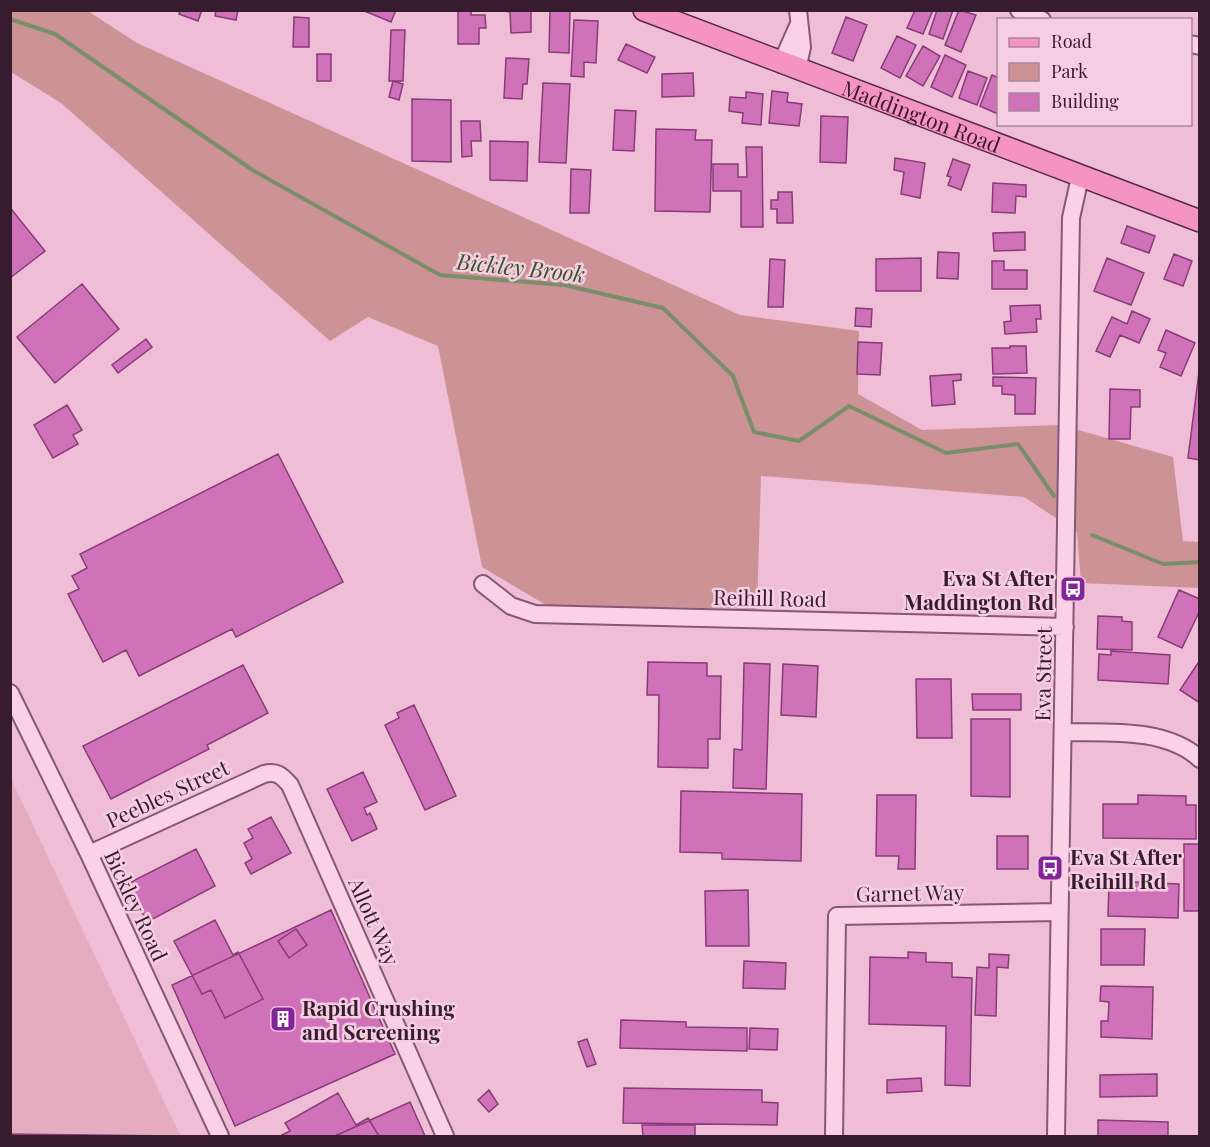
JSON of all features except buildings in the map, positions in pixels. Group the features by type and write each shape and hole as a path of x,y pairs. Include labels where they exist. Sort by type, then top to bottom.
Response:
{"main road":[{"name":"Maddington Road","path":"644,10 1200,221"}],"street":[{"path":"1019,10 1037,18"},
{"path":"790,67 802,47 798,18"},
{"name":"Eva Street","path":"1056,1137 1071,218 1080,177"},
{"name":"Reihill Road","path":"483,584 511,606 535,614 1065,627"},
{"name":"Bickley Road","path":"10,693 89,854 220,1137"},
{"path":"1063,732 1125,734 1153,738 1173,742 1200,759"},
{"name":"Allott Way","path":"264,774 273,772 281,775 290,785 445,1137"},
{"name":"Peebles Street","path":"89,854 264,774"},
{"name":"Garnet Way","path":"834,1137 837,916 1059,912"}],"shaded area":[{"path":"11,779 180,1135 11,1133"}],"green space":[{"path":"10,11 88,11 137,43 740,315 859,331 858,394 922,430 1061,425 1173,457 1183,541 1199,542 1199,588 1081,583 1077,532 1024,497 761,476 757,609 546,605 482,567 438,346 368,317 330,341 61,103 11,72"}],"waterway":[{"name":"Bickley Brook","path":"10,19 55,34 254,171 440,275 564,285 663,308 733,376 754,432 799,441 849,406 946,453 1018,444 1054,496"},
{"name":"Bickley Brook","path":"1092,535 1163,564 1200,562"}],"place":[{"name":"Eva St After Maddington Rd","path":"1073,589"},
{"name":"Eva St After Reihill Rd","path":"1050,868"},
{"name":"Rapid Crushing and Screening","path":"283,1019"}]}
